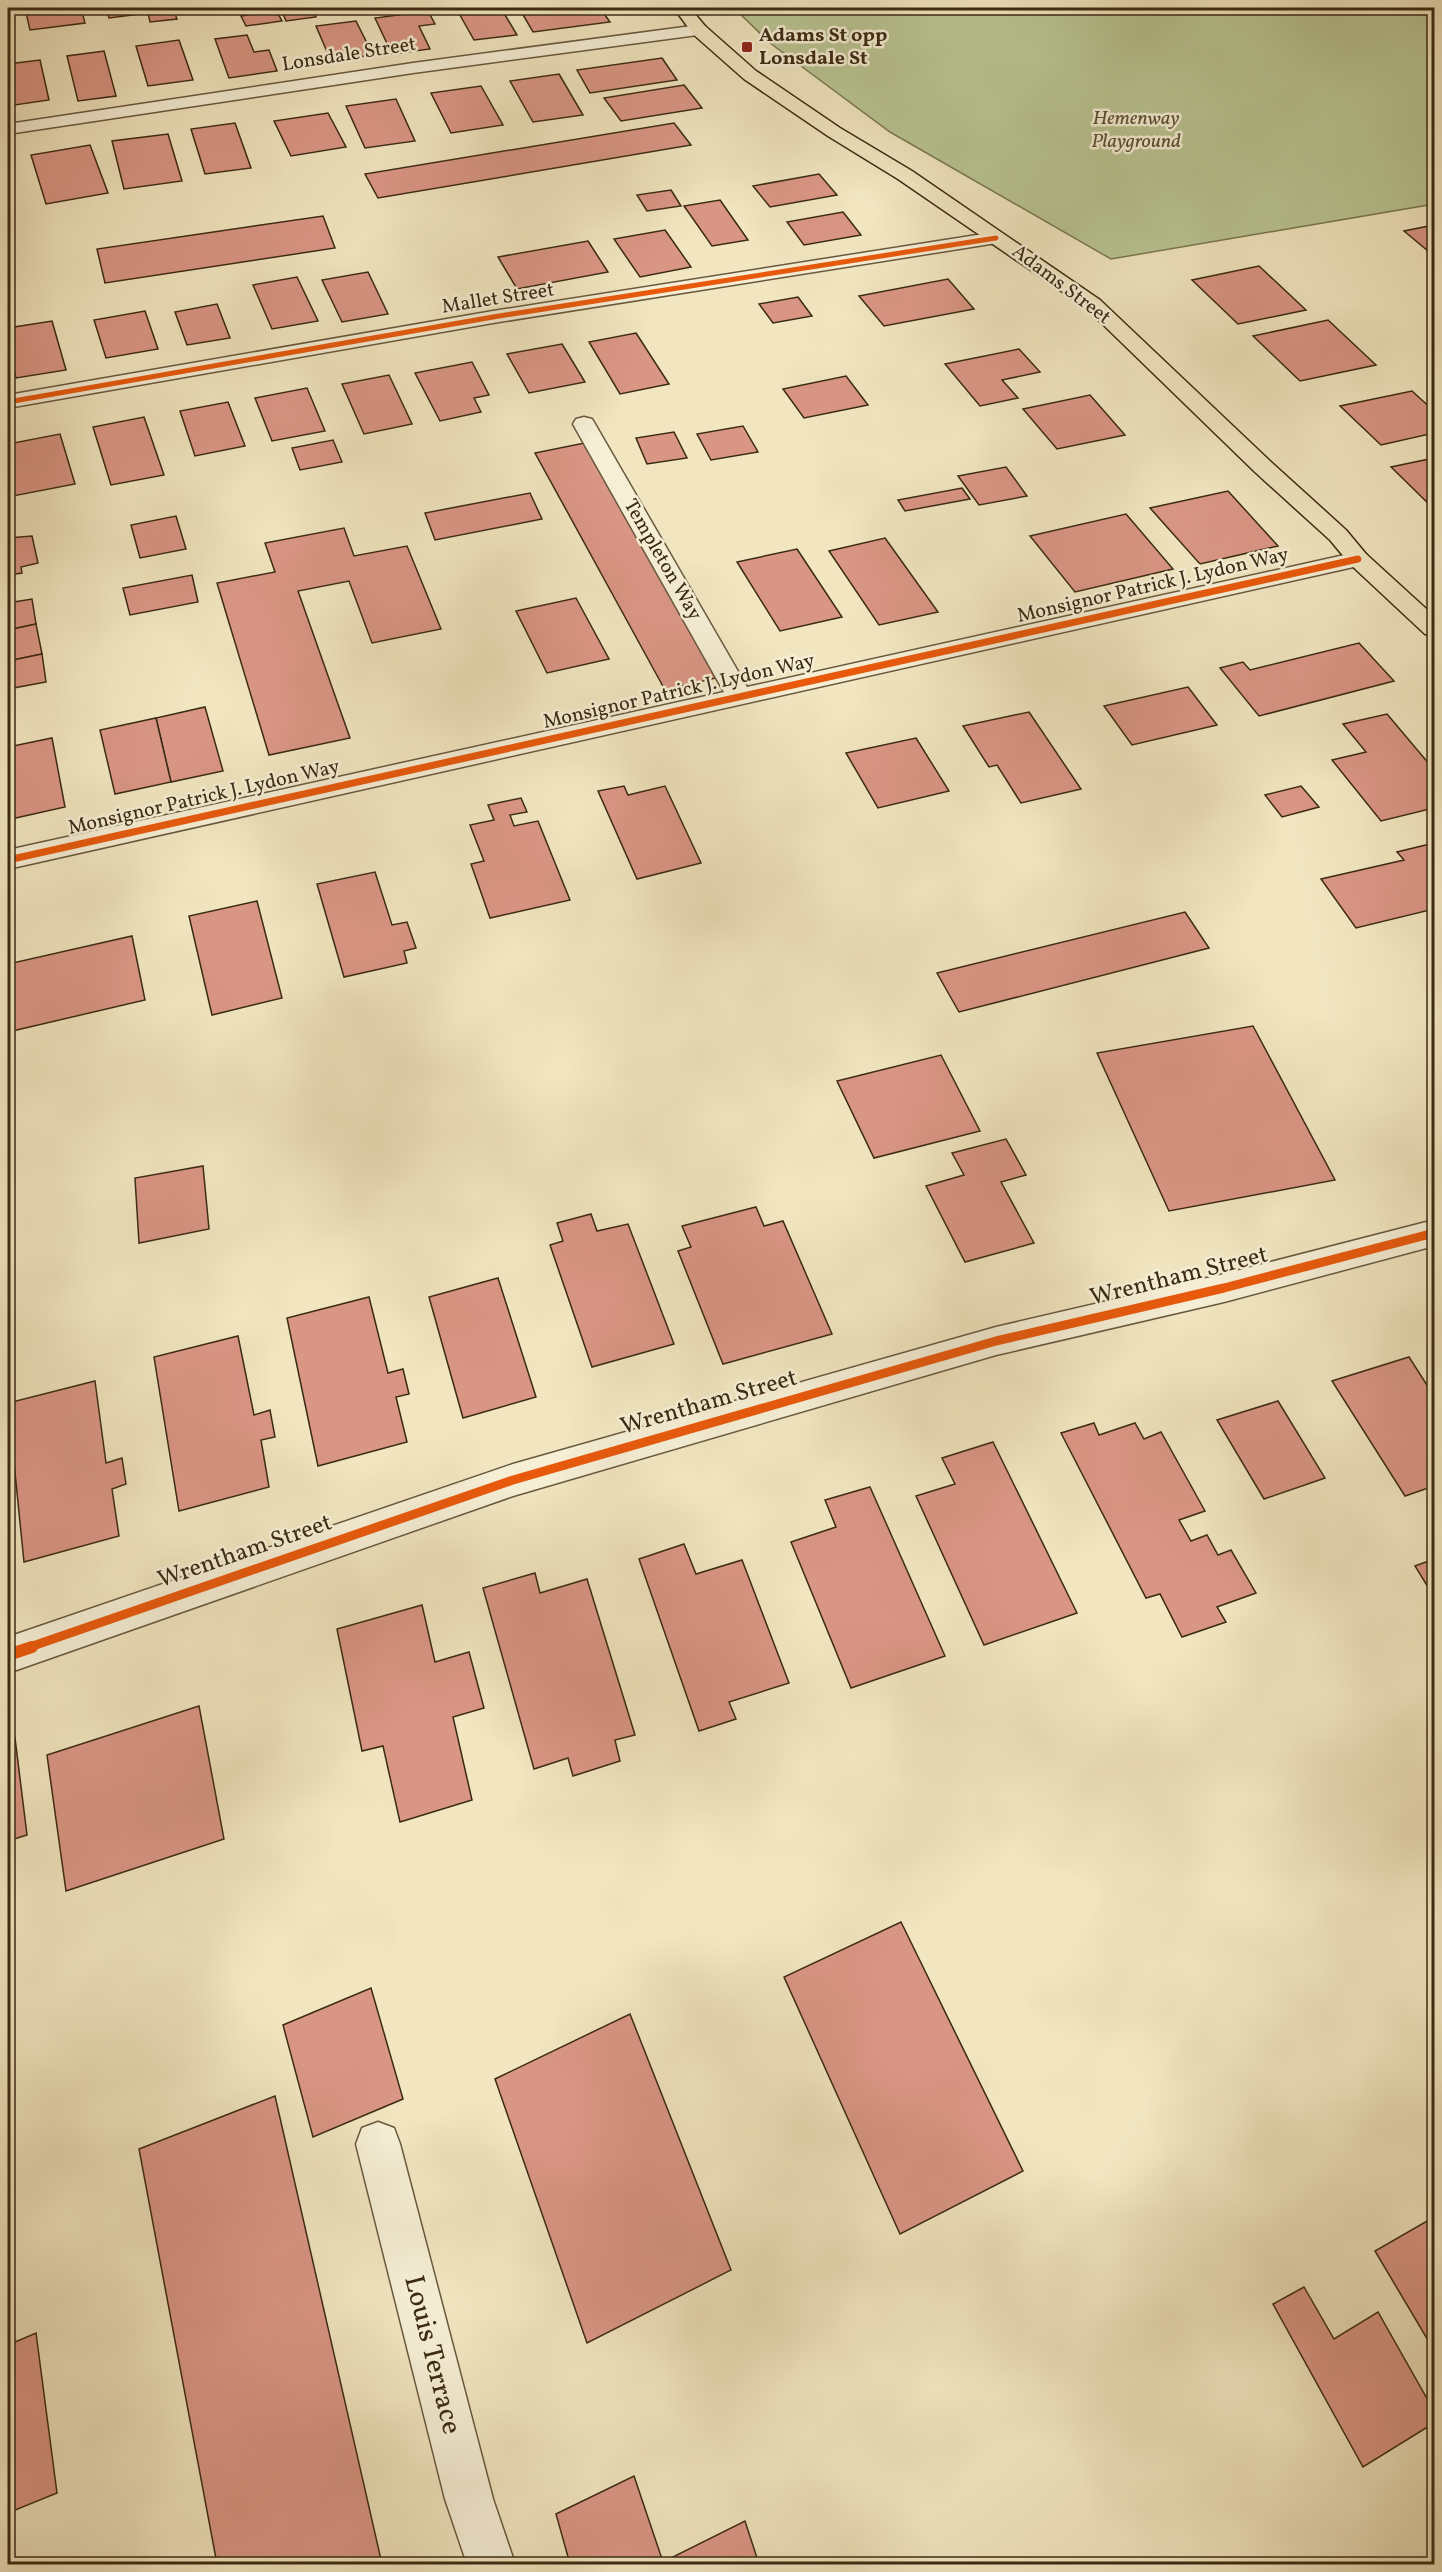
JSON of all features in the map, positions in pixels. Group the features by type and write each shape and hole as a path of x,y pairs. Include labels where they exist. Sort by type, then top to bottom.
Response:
{"main road":[{"name":"Adams Street","path":"682,8 699,30 750,75 1093,304 1263,467 1338,535 1358,559 1434,629"}],"street":[{"name":"Lonsdale Street","path":"8,129 413,68 699,30"},
{"name":"Mallet Street","path":"8,402 493,317 996,238"},
{"name":"Templeton Way","path":"584,424 740,697"},
{"name":"Monsignor Patrick J. Lydon Way","path":"8,860 1358,559"},
{"name":"Wrentham Street","path":"8,1655 513,1480 996,1341 1224,1288 1434,1233"},
{"name":"Louis Terrace","path":"378,2144 470,2499 490,2565"}],"green space":[{"name":"Hemenway Playground","path":"734,8 1434,8 1434,204 1111,259 890,132 770,43"}],"building":[{"path":"25,8 81,8 85,23 30,30"},
{"path":"106,8 173,8 177,19 150,22 148,13 109,18"},
{"path":"312,8 316,17 286,21 281,9"},
{"path":"456,8 501,8 517,35 474,40"},
{"path":"561,8 600,8 610,22 533,32 522,13"},
{"path":"276,10 282,21 246,26 241,16"},
{"path":"428,11 435,24 419,26 430,49 392,54 375,18"},
{"path":"356,21 373,55 331,61 316,26"},
{"path":"247,35 254,52 269,50 277,71 229,78 215,39"},
{"path":"179,40 193,80 148,86 136,46"},
{"path":"104,51 116,96 78,101 67,56"},
{"path":"662,58 677,80 590,93 577,70"},
{"path":"40,60 49,100 8,106 8,64"},
{"path":"559,74 583,115 533,122 510,81"},
{"path":"684,85 702,108 621,121 604,98"},
{"path":"481,86 503,125 451,133 431,93"},
{"path":"396,99 415,141 365,148 346,106"},
{"path":"328,113 346,147 291,156 274,121"},
{"path":"235,123 251,168 205,174 191,129"},
{"path":"674,123 691,145 378,198 365,174"},
{"path":"168,134 182,181 124,189 112,141"},
{"path":"90,145 108,193 46,204 31,155"},
{"path":"819,174 837,195 770,207 753,186"},
{"path":"671,190 681,206 647,211 637,195"},
{"path":"720,200 748,240 712,246 684,206"},
{"path":"843,212 861,235 804,245 787,222"},
{"path":"323,216 335,248 105,283 97,249"},
{"path":"1434,225 1434,256 1404,231"},
{"path":"665,230 691,267 640,277 614,239"},
{"path":"588,241 608,272 517,289 498,257"},
{"path":"1259,266 1306,310 1238,324 1192,280"},
{"path":"368,272 388,314 342,322 322,280"},
{"path":"297,277 318,321 272,329 253,285"},
{"path":"948,279 974,309 884,326 859,296"},
{"path":"798,297 812,316 773,323 759,304"},
{"path":"217,304 230,338 187,345 175,312"},
{"path":"145,311 158,349 106,358 94,320"},
{"path":"1328,320 1376,365 1300,381 1253,336"},
{"path":"52,321 66,370 16,378 8,345 8,328"},
{"path":"636,333 669,384 620,394 589,342"},
{"path":"562,344 585,382 529,393 507,354"},
{"path":"1019,349 1040,372 1002,380 1018,398 980,406 945,364"},
{"path":"472,362 489,395 474,398 481,412 440,421 415,373"},
{"path":"389,375 412,424 364,434 342,384"},
{"path":"846,376 868,405 804,418 783,389"},
{"path":"307,388 325,431 272,441 255,398"},
{"path":"1412,391 1434,411 1434,433 1381,445 1340,406"},
{"path":"1090,395 1125,435 1057,449 1023,409"},
{"path":"228,402 245,446 195,456 180,411"},
{"path":"144,417 164,475 111,485 93,427"},
{"path":"743,426 758,452 711,460 697,434"},
{"path":"674,432 687,458 647,464 636,438"},
{"path":"60,434 75,484 13,496 8,474 8,444"},
{"path":"333,440 342,462 300,470 292,448"},
{"path":"599,440 737,673 665,690 535,453"},
{"path":"1434,458 1434,509 1391,467"},
{"path":"1006,467 1027,496 979,505 958,476"},
{"path":"962,488 970,499 905,511 898,500"},
{"path":"1228,491 1278,546 1200,564 1150,508"},
{"path":"530,493 542,519 435,540 425,513"},
{"path":"1126,514 1173,569 1075,592 1030,536"},
{"path":"176,516 186,549 140,558 131,525"},
{"path":"344,528 354,556 407,546 441,629 372,643 349,581 298,591 350,738 269,755 217,583 275,572 265,543"},
{"path":"32,536 38,563 21,567 22,573 8,575 8,538"},
{"path":"885,538 938,612 879,625 829,551"},
{"path":"797,549 842,617 780,631 737,562"},
{"path":"192,575 198,602 130,615 123,588"},
{"path":"576,598 609,659 547,673 516,611"},
{"path":"32,599 36,624 8,630 8,603"},
{"path":"36,624 42,654 8,661 8,630"},
{"path":"1359,643 1394,681 1259,716 1220,668 1243,662 1250,670"},
{"path":"42,654 46,682 8,689 8,661"},
{"path":"1188,687 1217,725 1132,745 1104,706"},
{"path":"205,707 223,771 171,782 156,718"},
{"path":"1029,712 1081,789 1021,803 997,765 989,767 963,726"},
{"path":"1387,714 1430,765 1434,763 1434,808 1381,821 1332,760 1366,752 1343,724"},
{"path":"156,718 171,782 115,794 100,730"},
{"path":"52,738 65,807 11,819 8,798 8,747"},
{"path":"916,738 949,791 878,808 846,753"},
{"path":"624,786 628,795 665,786 701,863 637,879 598,791"},
{"path":"1301,786 1319,807 1282,817 1265,795"},
{"path":"521,798 527,812 510,815 514,826 538,821 570,900 490,918 471,864 484,861 470,825 494,820 488,805"},
{"path":"1434,843 1434,909 1356,928 1321,879 1404,860 1397,852"},
{"path":"375,872 392,925 407,922 416,948 404,951 407,963 344,977 317,884"},
{"path":"257,901 282,998 212,1015 189,916"},
{"path":"1185,912 1209,948 959,1012 937,973"},
{"path":"132,936 145,1000 8,1032 8,964"},
{"path":"1253,1026 1335,1180 1169,1211 1097,1053"},
{"path":"941,1055 980,1131 874,1158 837,1081"},
{"path":"1006,1139 1026,1175 1001,1182 1034,1243 965,1262 926,1186 964,1175 952,1153"},
{"path":"203,1166 209,1229 139,1243 135,1178"},
{"path":"756,1207 764,1226 783,1221 832,1334 723,1364 678,1251 691,1247 682,1226"},
{"path":"591,1214 597,1231 628,1224 674,1344 592,1367 550,1245 563,1241 557,1223"},
{"path":"498,1278 536,1397 463,1418 429,1297"},
{"path":"369,1297 388,1373 403,1369 409,1394 396,1397 407,1442 318,1466 287,1318"},
{"path":"238,1336 254,1415 270,1410 275,1437 261,1440 269,1487 179,1511 154,1357"},
{"path":"1409,1357 1434,1396 1434,1486 1405,1496 1332,1381"},
{"path":"95,1381 106,1463 122,1458 126,1484 112,1489 119,1536 24,1562 8,1403"},
{"path":"1278,1401 1325,1478 1264,1499 1217,1420"},
{"path":"1094,1423 1099,1435 1135,1423 1144,1439 1161,1432 1205,1511 1179,1520 1191,1541 1207,1535 1218,1555 1231,1550 1256,1593 1217,1607 1226,1622 1182,1637 1160,1594 1146,1598 1061,1433"},
{"path":"993,1442 1077,1613 984,1645 916,1496 955,1484 942,1458"},
{"path":"870,1487 945,1656 851,1688 791,1542 836,1527 825,1500"},
{"path":"684,1544 696,1574 742,1560 789,1683 729,1702 736,1719 699,1731 639,1559"},
{"path":"1434,1559 1434,1597 1415,1566"},
{"path":"535,1573 540,1593 587,1579 635,1735 615,1740 620,1761 573,1776 568,1758 534,1769 483,1588"},
{"path":"422,1605 435,1662 469,1652 484,1708 453,1717 472,1800 400,1822 383,1746 362,1751 337,1629"},
{"path":"199,1706 224,1839 66,1891 47,1755"},
{"path":"15,1738 27,1835 8,1841 8,1740"},
{"path":"901,1922 1023,2171 900,2234 784,1977"},
{"path":"371,1988 403,2099 313,2137 283,2025"},
{"path":"630,2014 731,2270 587,2343 495,2079"},
{"path":"275,2096 382,2564 217,2564 139,2149"},
{"path":"1434,2217 1434,2345 1432,2347 1375,2251"},
{"path":"1304,2287 1334,2339 1378,2312 1434,2411 1434,2423 1363,2467 1273,2304"},
{"path":"36,2333 57,2493 8,2513 8,2345"},
{"path":"634,2476 663,2562 745,2521 759,2564 570,2564 556,2514"}],"cycle path":[{"path":"8,402 493,317 996,238"},
{"path":"8,860 1358,559"},
{"path":"8,1655 513,1480 996,1341 1224,1288 1434,1233"}],"place":[{"name":"Adams St opp Lonsdale St","path":"747,47"}]}
